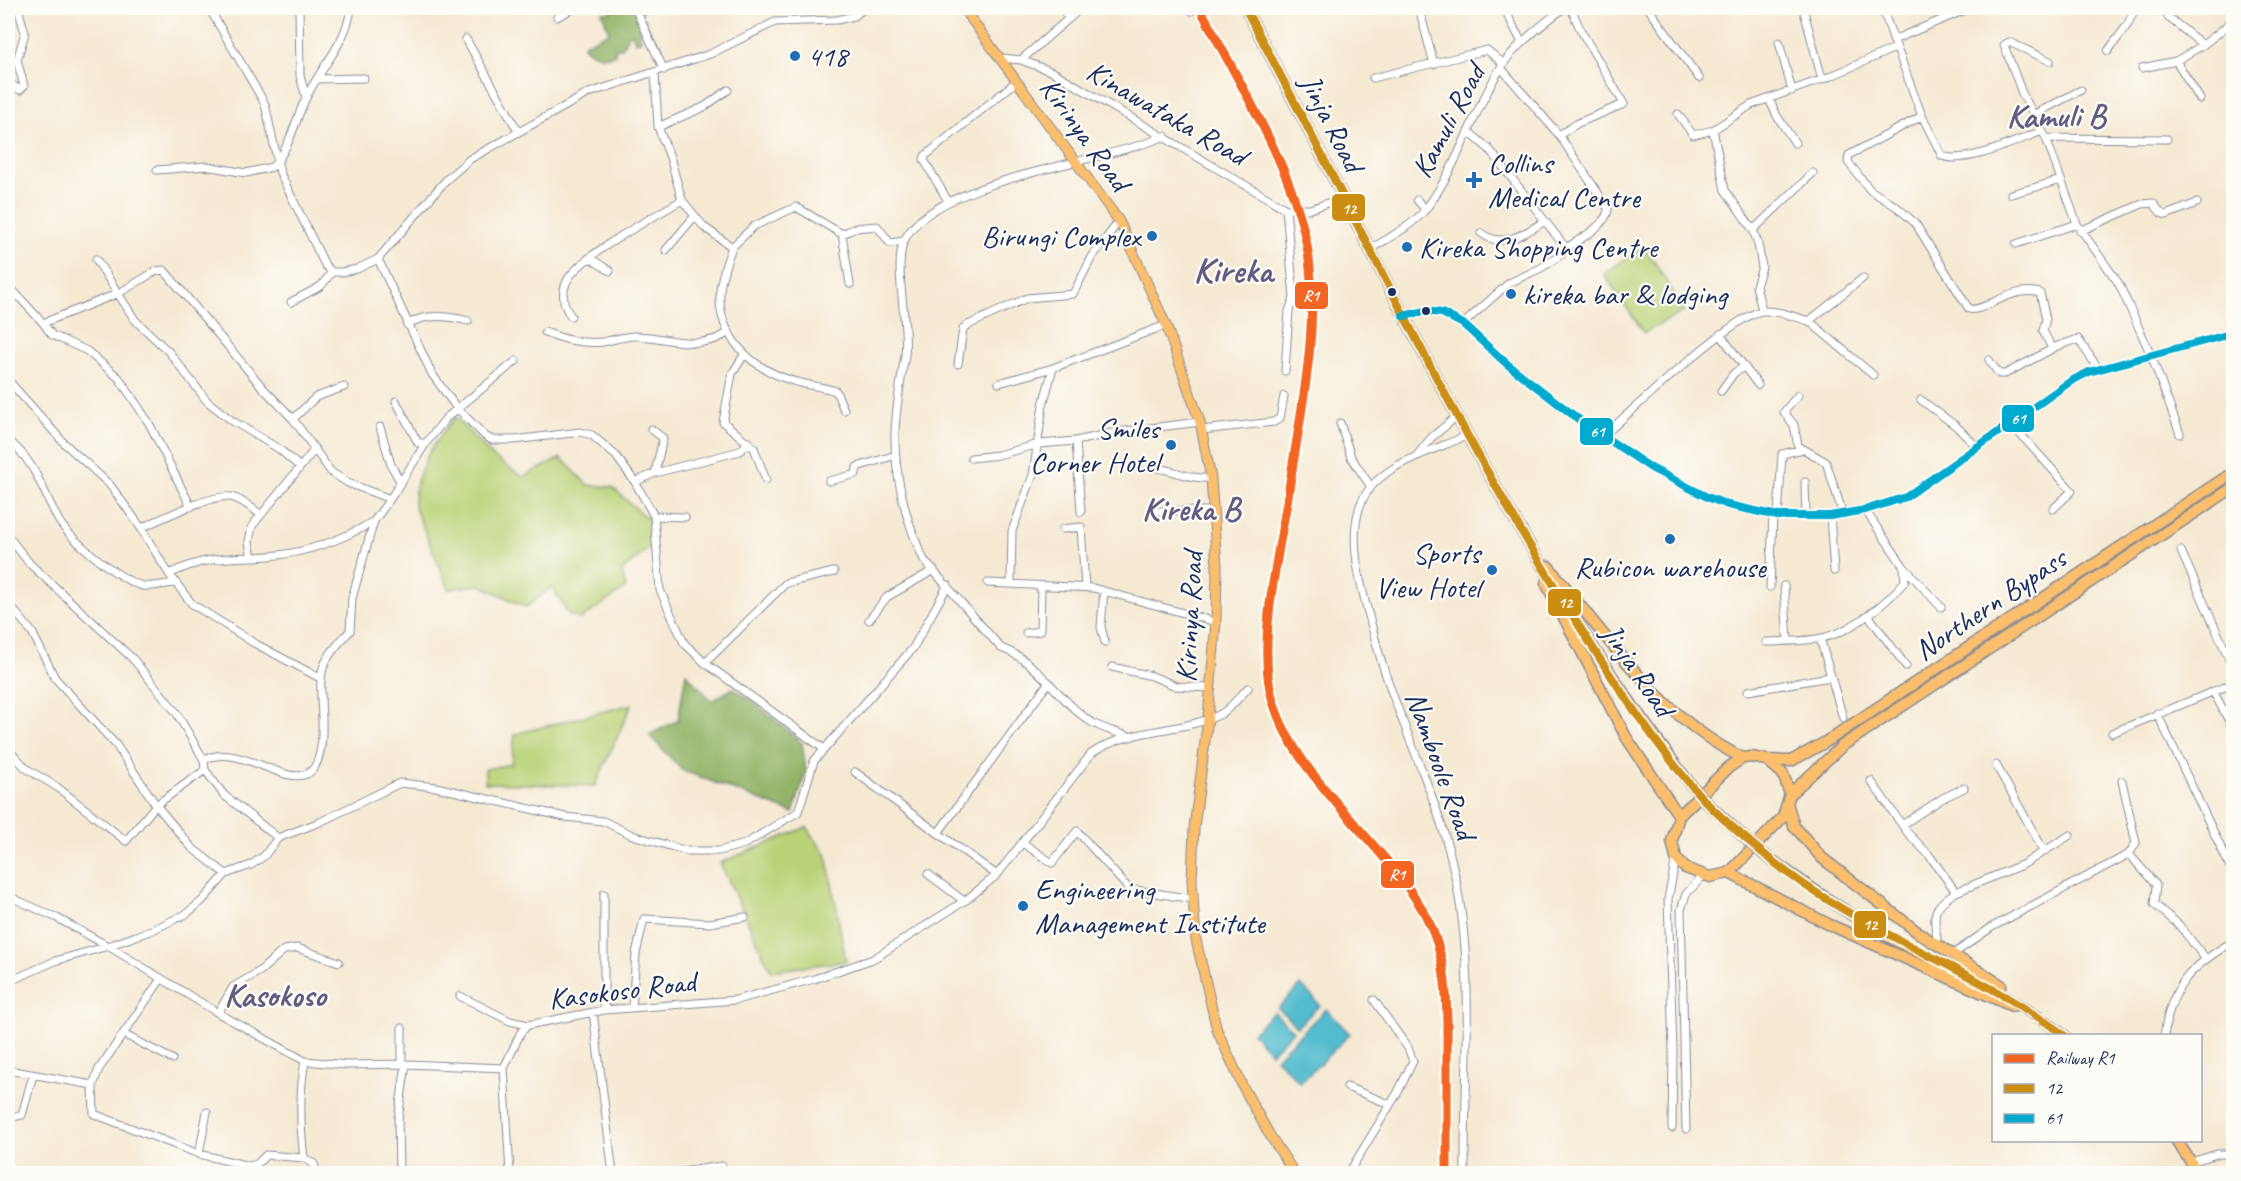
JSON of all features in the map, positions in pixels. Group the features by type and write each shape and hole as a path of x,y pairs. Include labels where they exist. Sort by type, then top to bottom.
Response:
{"highway":[{"name":"Jinja Road","path":"1245,8 1466,436 1522,534 1608,672 1690,785 1766,856 1824,897 1894,939 1990,987 2043,1018"},
{"name":"Northern Bypass","path":"1767,760 1791,761 1816,748 2234,472"},
{"name":"Northern Bypass","path":"1788,798 1842,746 2234,487"},
{"path":"1522,534 1645,681 1685,719 1729,751 1743,758 1767,760 1784,774 1794,826 1822,858 1952,955 2015,994 2064,1034"},
{"path":"1522,534 1614,717 1679,816"},
{"path":"1743,758 1729,767 1679,816 1672,842 1677,858 1685,868 1703,876 1714,877 1729,873 1783,818 1788,798"},
{"path":"1729,873 1828,924 2043,1018"},
{"path":"2177,1142 2199,1173"}],"main road":[{"name":"Kirinya Road","path":"963,8 1119,221 1166,325 1201,426 1211,478 1217,567 1216,622 1208,718 1194,828 1193,899 1196,940 1217,1030 1243,1087 1293,1173"},
{"path":"1403,315 1434,311 1463,324 1507,364 1604,436 1652,468 1699,494 1728,505 1775,516 1806,517 1830,516 1865,510 1906,497 2071,381 2098,368 2234,333"}],"street":[{"path":"8,82 20,90 24,86 17,60 25,33 18,8"},
{"path":"209,8 265,104 277,162 296,209 325,265 332,272"},
{"path":"299,8 300,76 306,97"},
{"path":"157,170 206,166 246,173 264,171 277,162 292,135 306,97 347,27 351,8"},
{"path":"557,17 574,8"},
{"path":"635,8 664,70"},
{"path":"291,302 321,286 332,272 357,269 378,259 456,170 518,131 589,93 716,51 775,22 837,20 854,16 865,8"},
{"path":"1061,8 1069,18"},
{"path":"1021,60 1081,8"},
{"path":"1419,8 1434,64"},
{"path":"1504,8 1522,43"},
{"name":"Kamuli Road","path":"1369,250 1414,221 1425,210 1469,132 1502,66 1522,43 1563,8"},
{"path":"1559,135 1584,120 1624,104 1581,31 1571,8"},
{"path":"1648,8 1699,78"},
{"path":"1803,8 1822,79"},
{"path":"1882,8 1922,116 1942,156 1947,158 1977,153 2042,131"},
{"path":"1678,114 1693,135 1713,130 1751,105 1792,92 1822,79 1970,8"},
{"path":"2108,51 2128,24 2135,8"},
{"path":"2164,8 2168,16 2203,45"},
{"path":"2142,68 2176,61 2203,45 2234,18"},
{"path":"466,39 518,131"},
{"path":"1779,42 1792,92"},
{"path":"2050,61 2009,42 2005,44 2008,60 2033,116 2046,138 2080,231 2119,284 2151,355 2180,434"},
{"path":"1372,78 1486,50 1559,135 1609,211 1602,222 1566,248 1562,254 1541,268 1509,283 1463,324"},
{"name":"Kinawataka Road","path":"1001,58 1021,60 1053,72 1286,208"},
{"path":"2176,61 2200,99"},
{"path":"655,73 658,127 670,157 682,200 694,217 732,247"},
{"path":"318,79 364,78"},
{"path":"948,201 924,160 924,156 1017,81"},
{"path":"658,127 704,107 728,90"},
{"path":"2033,116 2081,90"},
{"path":"1769,99 1795,143"},
{"path":"1922,116 1849,155 1848,162 1870,190 1897,207 1915,223 1969,309 1976,310 2005,295 2040,293 2046,319 2043,331 2054,348"},
{"path":"1713,130 1725,190 1753,230 1762,262 1756,286 1762,310"},
{"path":"1469,132 1489,149 1566,248"},
{"path":"1131,736 1090,722 1023,659 1001,648 924,560 906,507 896,455 896,415 907,331 901,277 904,241 919,222 948,201 1074,161 1142,146 1165,136"},
{"path":"2046,138 2167,139"},
{"path":"1753,230 1813,173"},
{"path":"2011,194 2061,180"},
{"path":"1285,371 1289,311 1294,298 1286,208 1310,209 1343,198"},
{"path":"572,316 563,303 566,284 570,276 608,244 682,200"},
{"path":"1416,200 1425,210"},
{"path":"2080,231 2142,204 2153,203 2161,213 2166,214 2197,203"},
{"path":"844,410 836,391 786,379 744,356 729,332 722,314 720,289 732,247 754,226 793,207 812,215 842,234 850,284"},
{"path":"666,250 694,217"},
{"path":"958,364 963,329 966,326 1027,298 1073,294 1092,257 1119,221"},
{"path":"1481,233 1492,239 1509,240 1545,221"},
{"path":"2016,244 2077,224"},
{"path":"842,234 871,225 879,228 890,243 904,241"},
{"path":"590,258 610,271"},
{"path":"96,259 140,326 175,360 207,401 231,420 279,449 299,466"},
{"path":"378,259 407,325 432,374 456,407 492,440 580,432 592,435 616,456 635,482 654,516 658,575 662,597 684,642 705,663 824,749"},
{"path":"43,323 118,293 156,271 164,270 293,419 339,479 390,499"},
{"path":"1809,321 1863,278"},
{"path":"8,285 52,335 87,351 112,370 124,384 149,423 191,507"},
{"path":"1604,436 1720,334 1762,310 1809,321 1874,375"},
{"path":"407,325 425,317 452,317 468,321"},
{"path":"999,383 1053,368 1166,325"},
{"path":"545,333 575,342 603,342 633,336 684,344 715,339 729,332"},
{"path":"1720,334 1758,386"},
{"path":"1989,360 1999,374 2005,374 2054,348 2078,339 2098,368"},
{"path":"744,356 732,374 723,419 724,424 749,442 758,453 766,480"},
{"path":"204,760 229,757 299,776 311,774 320,756 322,729 320,678 332,648 350,631 352,598 374,521 426,443 456,407 516,361"},
{"path":"1721,391 1734,374 1744,367"},
{"path":"1011,583 1012,531 1033,475 1043,405 1053,368"},
{"path":"8,381 64,443 110,485 141,528 175,583 192,604 274,654 320,678"},
{"path":"293,419 316,397 344,387"},
{"path":"1798,395 1784,412 1794,425 1797,441 1803,449 1826,462 1843,514"},
{"path":"971,458 998,455 1039,444 1076,441 1117,432 1274,422 1280,418 1284,396"},
{"path":"1921,400 1956,426 1977,447"},
{"path":"396,401 418,443 426,443"},
{"path":"1418,454 1426,443 1456,417"},
{"path":"1340,423 1351,457 1371,486"},
{"path":"2011,424 2072,491 2053,509"},
{"path":"380,427 391,465 401,483"},
{"path":"651,429 663,438 655,473"},
{"name":"Namboole Road","path":"1465,1173 1468,1000 1461,904 1443,830 1388,684 1363,591 1358,555 1357,522 1359,508 1371,486 1386,473 1418,454 1430,453 1466,436"},
{"path":"8,440 35,469 58,519 70,535 135,584 151,586 175,583"},
{"path":"1076,441 1081,512"},
{"path":"635,482 655,473 741,451 749,442"},
{"path":"252,557 249,535 260,514 315,449"},
{"path":"1770,587 1782,454 1803,449"},
{"path":"829,481 851,477 856,474 857,467 896,455"},
{"path":"1152,467 1168,469 1196,478 1211,478"},
{"path":"1805,482 1806,517"},
{"path":"141,528 191,507 230,496 260,514"},
{"path":"1865,510 1904,567 1941,607"},
{"path":"1153,511 1214,511"},
{"path":"654,516 685,517"},
{"path":"1830,516 1834,571"},
{"path":"169,574 207,559 252,557 312,548 347,536 374,521"},
{"path":"1063,529 1081,527 1085,587"},
{"path":"8,536 30,564 117,642 154,682 176,712 204,760 205,770 230,801 278,838"},
{"path":"2181,551 2234,670"},
{"path":"1766,642 1820,638 1868,615 1894,594 1905,581 1904,567"},
{"path":"869,620 887,597 934,570"},
{"path":"705,663 786,584 834,572"},
{"path":"988,583 1085,587 1216,622"},
{"path":"8,982 56,961 150,931 186,914 202,902 226,874 251,865 264,856 278,838 320,822 400,783 415,783 511,802 565,817 603,821 632,835 687,851 719,851 745,844 794,816 801,806 807,777 824,749 913,648 948,585"},
{"path":"1026,633 1041,631 1041,586"},
{"path":"1784,586 1788,640"},
{"path":"1104,591 1101,627 1105,642"},
{"path":"8,603 32,633 55,678 116,745 156,805 192,848 226,874"},
{"path":"1868,615 1906,666"},
{"path":"1820,638 1843,718"},
{"path":"1112,667 1144,674 1176,686 1210,688"},
{"path":"1748,691 1830,677"},
{"path":"938,833 1049,682"},
{"path":"2112,733 2234,682"},
{"name":"Kasokoso Road","path":"504,1068 521,1032 528,1025 604,1010 736,1000 814,979 873,959 964,901 997,875 1091,754 1103,746 1131,736 1208,718 1223,712 1248,688"},
{"path":"2212,691 2234,730"},
{"path":"2157,713 2234,875"},
{"path":"8,750 27,769 57,788 124,840 129,839 156,805 205,770"},
{"path":"1996,765 2044,851"},
{"path":"855,772 997,875"},
{"path":"1952,955 1992,927 2135,849 2136,843 2122,781"},
{"path":"1871,782 1956,892"},
{"path":"1902,825 1937,801 1964,788"},
{"path":"1023,843 1052,863 1077,831 1129,889 1193,899"},
{"path":"1938,945 1934,912 1937,906 1956,892 2024,864 2070,835"},
{"path":"2129,854 2156,885 2154,904 2179,925 2205,958"},
{"path":"1672,1128 1673,1051 1668,898 1677,858"},
{"path":"928,874 964,901"},
{"path":"1686,1129 1681,910 1686,894 1703,876"},
{"path":"603,894 604,1010"},
{"path":"8,896 108,946 218,1013 305,1061 362,1065 404,1064 504,1068 510,1173"},
{"path":"632,1008 636,954 644,919 710,923 745,917"},
{"path":"2164,1034 2170,1002 2179,986 2205,958 2234,941"},
{"path":"218,1013 233,987 260,970 284,950 297,948 339,962"},
{"path":"161,979 105,1058 93,1085 92,1106 96,1116 199,1154 251,1166 266,1155 304,1158 314,1164 317,1173"},
{"path":"460,996 510,1021 528,1025"},
{"path":"1348,1173 1413,1061 1408,1048 1374,1000"},
{"path":"593,1012 613,1173"},
{"path":"399,1173 398,1119 404,1064 402,1028"},
{"path":"123,1034 172,1059"},
{"path":"304,1158 300,1116 305,1061"},
{"path":"8,1070 93,1085"},
{"path":"8,1118 22,1115 33,1075"},
{"path":"1347,1087 1389,1104"},
{"path":"199,1154 207,1112"},
{"path":"2191,1162 2217,1154 2234,1154"},
{"path":"668,1173 722,1166"}],"green space":[{"path":"616,8 645,8 635,20 645,19 647,27 639,29 641,40 635,42 633,34 628,35 622,48 616,48 615,54 602,56 593,53 583,45 609,32 602,12 608,13"},
{"path":"1644,246 1685,311 1644,333 1604,274"},
{"path":"455,417 493,457 523,477 561,458 588,485 612,487 645,517 651,518 653,545 622,571 626,588 581,619 569,615 552,587 526,607 480,585 449,589 414,506 414,494 421,470 433,446"},
{"path":"686,673 712,701 733,688 753,701 802,743 806,772 793,813 682,770 649,735 678,720"},
{"path":"632,704 595,786 485,783 485,769 511,764 515,734"},
{"path":"807,827 827,856 846,961 771,971 720,863"}],"water":[{"path":"1301,985 1320,1005 1297,1027 1278,1008"},
{"path":"1326,1009 1350,1034 1300,1083 1276,1058"},
{"path":"1274,1012 1293,1031 1271,1053 1252,1033"}],"rail line":[{"name":"R1","path":"1200,8 1249,98 1280,163 1303,227 1309,259 1310,348 1268,619 1267,667 1270,689 1280,720 1295,749 1315,778 1407,886 1433,931 1443,967 1447,1004 1447,1174"}],"transit line":[{"name":"12","path":"1245,8 1478,455 1563,600 1623,694 1672,762 1716,812 1799,881 1874,927 1991,988 2062,1034"},
{"name":"61","path":"1403,316 1426,311 1442,313 1463,324 1507,364 1581,421 1651,468 1707,497 1728,505 1778,516 1830,516 1865,510 1906,497 2071,381 2089,372 2234,333"}],"place":[{"name":"418","path":"795,56"},
{"name":"Collins Medical Centre","path":"1474,180"},
{"name":"Birungi Complex","path":"1152,236"},
{"name":"Kireka Shopping Centre","path":"1407,247"},
{"name":"kireka bar & lodging","path":"1511,294"},
{"name":"Smiles Corner Hotel","path":"1171,445"},
{"name":"Rubicon warehouse","path":"1670,539"},
{"name":"Sports View Hotel","path":"1492,570"},
{"name":"Engineering Management Institute","path":"1023,906"}],"district":[{"name":"Kamuli B","path":"2056,115"},
{"name":"Kireka","path":"1233,269"},
{"name":"Kireka B","path":"1191,508"},
{"name":"Kasokoso","path":"275,994"}]}
